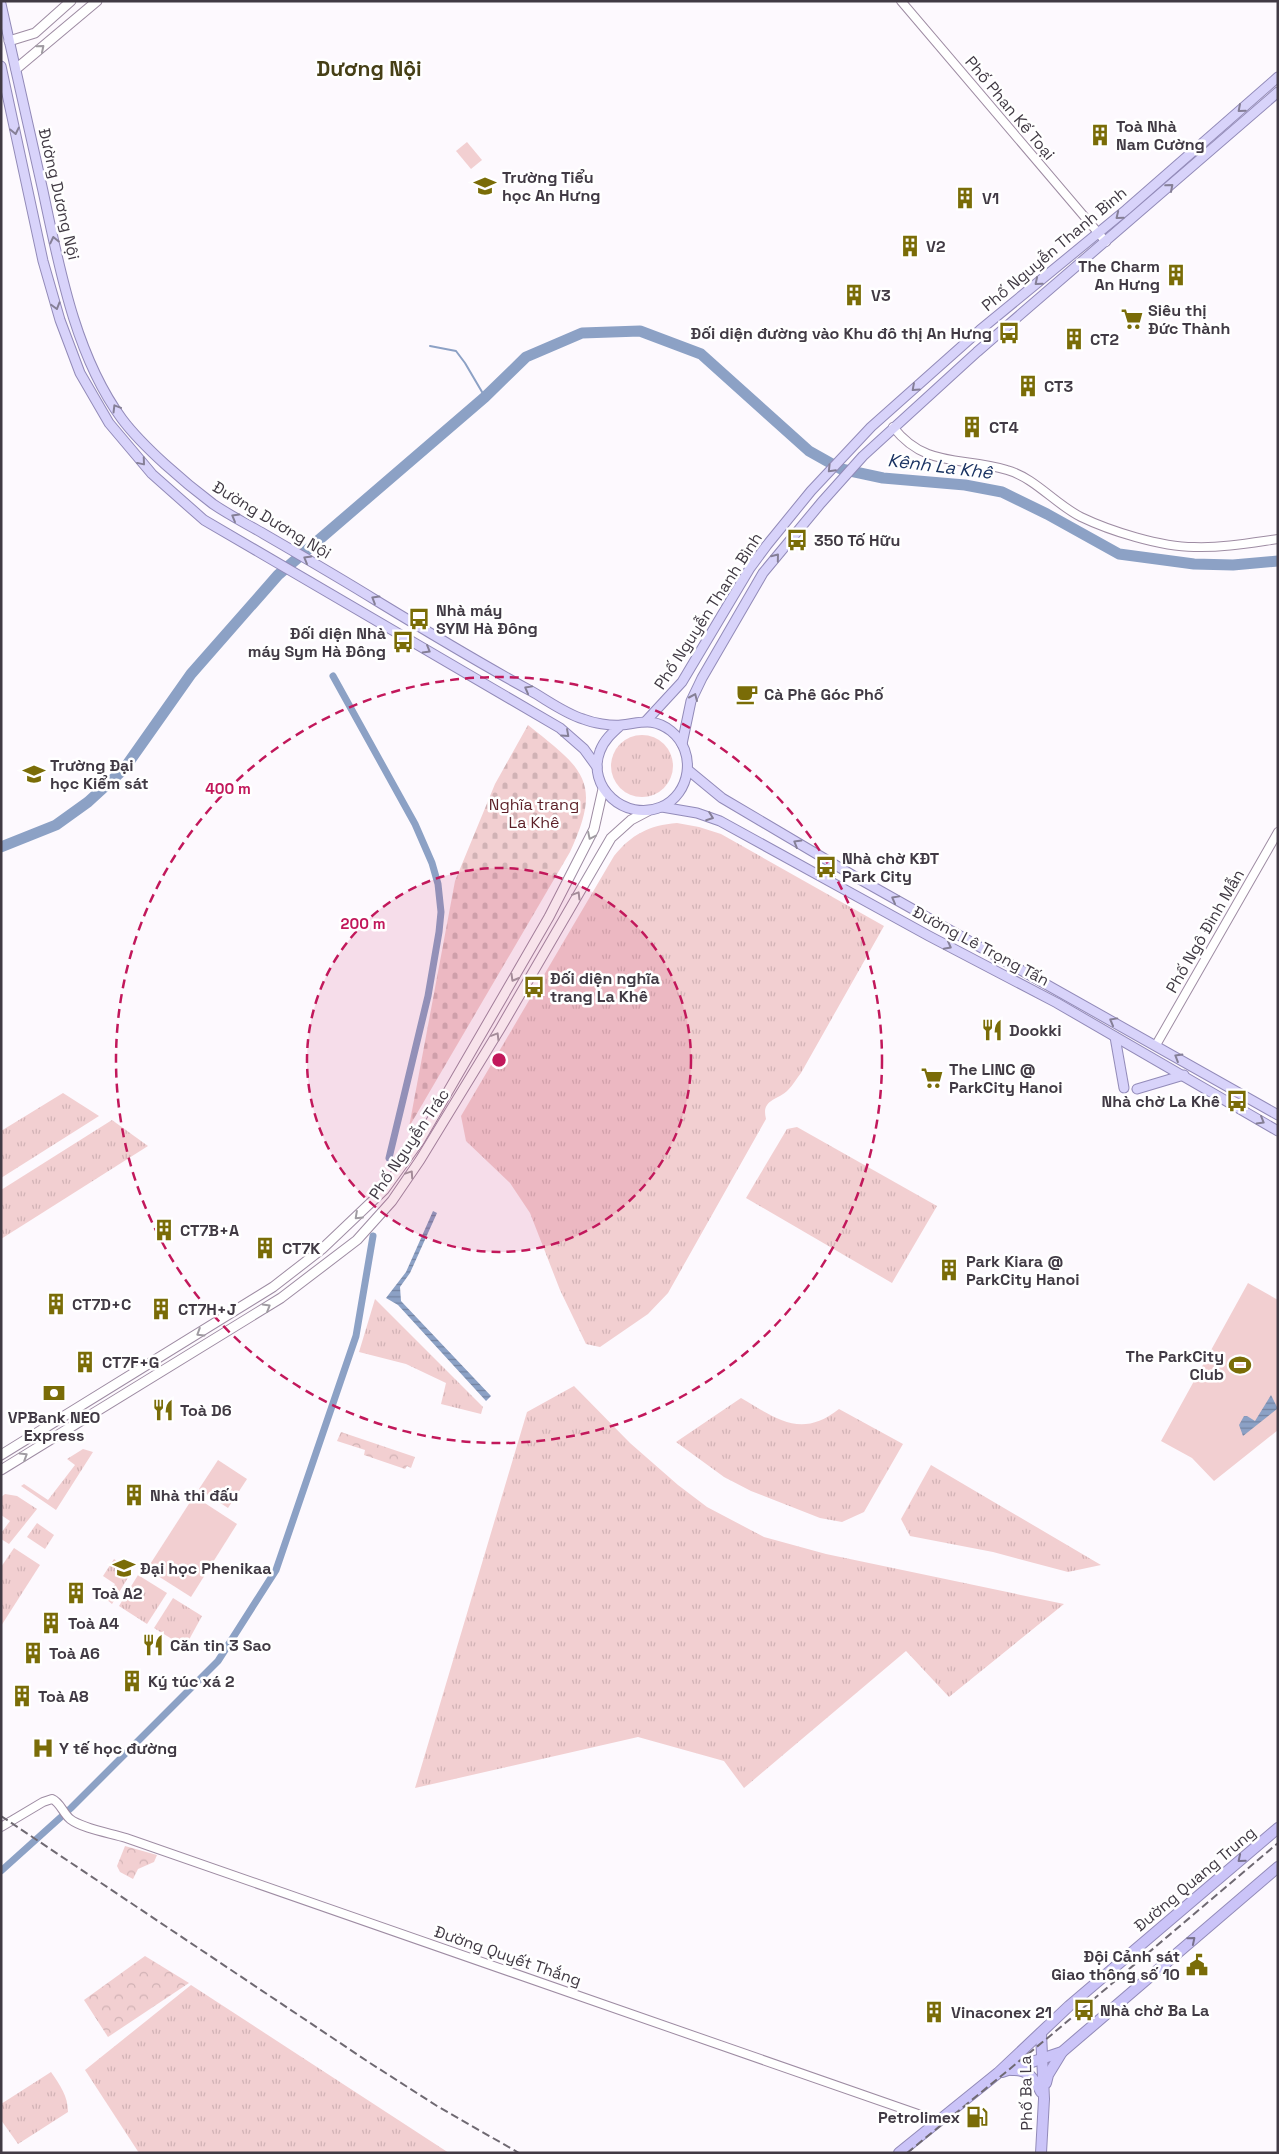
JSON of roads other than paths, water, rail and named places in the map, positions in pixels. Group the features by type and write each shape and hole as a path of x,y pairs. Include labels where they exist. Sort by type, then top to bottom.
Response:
{"highway":[{"name":"Đường Quang Trung","path":"899,2153 998,2073 1069,2006 1278,1828"},
{"name":"Đường Quang Trung","path":"998,2073 1062,2052 1278,1867"},
{"name":"Phố Ba La","path":"1041,2033 1044,2099 1041,2153"},
{"path":"1044,2099 1048,2075 1062,2052"},
{"path":"998,2073 1020,2069 1036,2082 1044,2099"},
{"path":"958,2105 966,2114"}],"main road":[{"path":"9,41 35,32 72,1"},
{"path":"16,69 97,1"},
{"name":"Đường Dương Nội","path":"1,4 58,258 77,328 100,381 122,419 154,454 214,504 476,661 583,720 621,726"},
{"path":"56,15 66,27"},
{"name":"Đường Dương Nội","path":"1,66 43,261 60,320 80,373 109,423 152,474 204,520 560,728 584,749 597,767"},
{"name":"Phố Nguyễn Thanh Bình","path":"646,721 682,682 750,568 811,491 872,427 973,336 1099,232 1278,77"},
{"name":"Phố Nguyễn Thanh Bình","path":"682,744 691,701 763,574 826,497 863,456 893,426 1278,92"},
{"path":"43,261 58,258"},
{"path":"469,674 476,661"},
{"path":"646,721 655,722 670,730 682,744 686,752 688,770 680,791 662,807 648,811 639,811 622,806 608,796 603,789 597,767 598,757 605,740 621,726 646,721"},
{"name":"Đường Lê Trọng Tấn","path":"688,770 722,798 854,876 1278,1115"},
{"name":"Phố Nguyễn Trác","path":"1,1454 274,1287 322,1249 384,1190 420,1140 549,917 594,829 603,789"},
{"name":"Đường Lê Trọng Tấn","path":"662,807 697,812 720,820 921,931 1057,1003 1278,1131"},
{"name":"Phố Nguyễn Trác","path":"1,1470 282,1298 357,1240 392,1201 420,1160 500,1029 611,838 631,820 648,811"},
{"path":"549,917 560,923"},
{"path":"1115,1037 1124,1088"},
{"path":"1137,1090 1184,1075"},
{"path":"112,1386 119,1397"}],"street":[{"name":"Phố Phan Kế Toại","path":"901,1 1106,242"},
{"path":"893,426 914,449 948,460 1006,470 1021,475 1080,516 1133,535 1164,544 1194,548 1278,539"},
{"name":"Phố Ngô Đình Mẫn","path":"1156,1045 1278,832"},
{"name":"Đường Quyết Thắng","path":"1,1827 48,1800 56,1800 68,1817 78,1824 126,1838 938,2121"}],"water":[{"path":"433,1211 437,1213 410,1273 400,1287 401,1301 491,1396 486,1401 398,1305 386,1298 406,1272"},
{"path":"1271,1395 1277,1409 1243,1436 1239,1425 1244,1416 1255,1421"}],"waterway":[{"name":"Kênh La Khê","path":"1,847 56,825 88,802 124,769 191,674 278,575 485,397 526,357 582,333 640,331 701,354 809,451 841,469 883,478 965,485 1002,492 1047,514 1119,554 1194,564 1233,565 1278,561"},
{"path":"430,346 456,351 485,397"},
{"path":"333,676 415,824 432,863 438,884 441,912 428,996 389,1158"},
{"path":"1,1871 71,1808 218,1661 276,1570 356,1336 373,1236"}],"railway":[{"path":"1,1816 370,2063 437,2106 519,2153"},
{"path":"907,2153 1050,2036 1278,1843"}],"place":[{"name":"Toà Nhà Nam Cường","path":"1100,135"},
{"name":"Trường Tiểu học An Hưng","path":"485,186"},
{"name":"V1","path":"965,198"},
{"name":"V2","path":"910,246"},
{"name":"The Charm An Hưng","path":"1176,275"},
{"name":"V3","path":"854,295"},
{"name":"Siêu thị Đức Thành","path":"1132,319"},
{"name":"Đối diện đường vào Khu đô thị An Hưng","path":"1009,333"},
{"name":"CT2","path":"1074,339"},
{"name":"CT3","path":"1028,386"},
{"name":"CT4","path":"972,427"},
{"name":"350 Tố Hữu","path":"797,540"},
{"name":"Nhà máy SYM Hà Đông","path":"419,619"},
{"name":"Đối diện Nhà máy Sym Hà Đông","path":"403,642"},
{"name":"Cà Phê Góc Phố","path":"747,694"},
{"name":"Trường Đại học Kiểm sát","path":"34,774"},
{"name":"Nhà chờ KĐT Park City","path":"826,867"},
{"name":"Đối diện nghĩa trang La Khê","path":"534,987"},
{"name":"Dookki","path":"992,1030"},
{"name":"The LINC @ ParkCity Hanoi","path":"932,1078"},
{"name":"Nhà chờ La Khê","path":"1237,1101"},
{"name":"CT7B+A","path":"164,1230"},
{"name":"CT7K","path":"265,1248"},
{"name":"Park Kiara @ ParkCity Hanoi","path":"949,1270"},
{"name":"CT7D+C","path":"56,1304"},
{"name":"CT7H+J","path":"161,1309"},
{"name":"CT7F+G","path":"85,1362"},
{"name":"The ParkCity Club","path":"1240,1365"},
{"name":"VPBank NEO Express","path":"54,1393"},
{"name":"Toà D6","path":"163,1410"},
{"name":"Nhà thi đấu","path":"134,1495"},
{"name":"Đại học Phenikaa","path":"124,1568"},
{"name":"Toà A2","path":"76,1593"},
{"name":"Toà A4","path":"51,1623"},
{"name":"Căn tin 3 Sao","path":"153,1645"},
{"name":"Toà A6","path":"33,1653"},
{"name":"Ký túc xá 2","path":"132,1681"},
{"name":"Toà A8","path":"22,1696"},
{"name":"Y tế học đường","path":"43,1748"},
{"name":"Đội Cảnh sát Giao thông số 10","path":"1197,1965"},
{"name":"Nhà chờ Ba La","path":"1084,2010"},
{"name":"Vinaconex 21","path":"934,2012"},
{"name":"Petrolimex","path":"977,2117"}],"district":[{"name":"Dương Nội","path":"369,68"}],"park label":[{"name":"Nghĩa trang La Khê","path":"534,813"}]}
